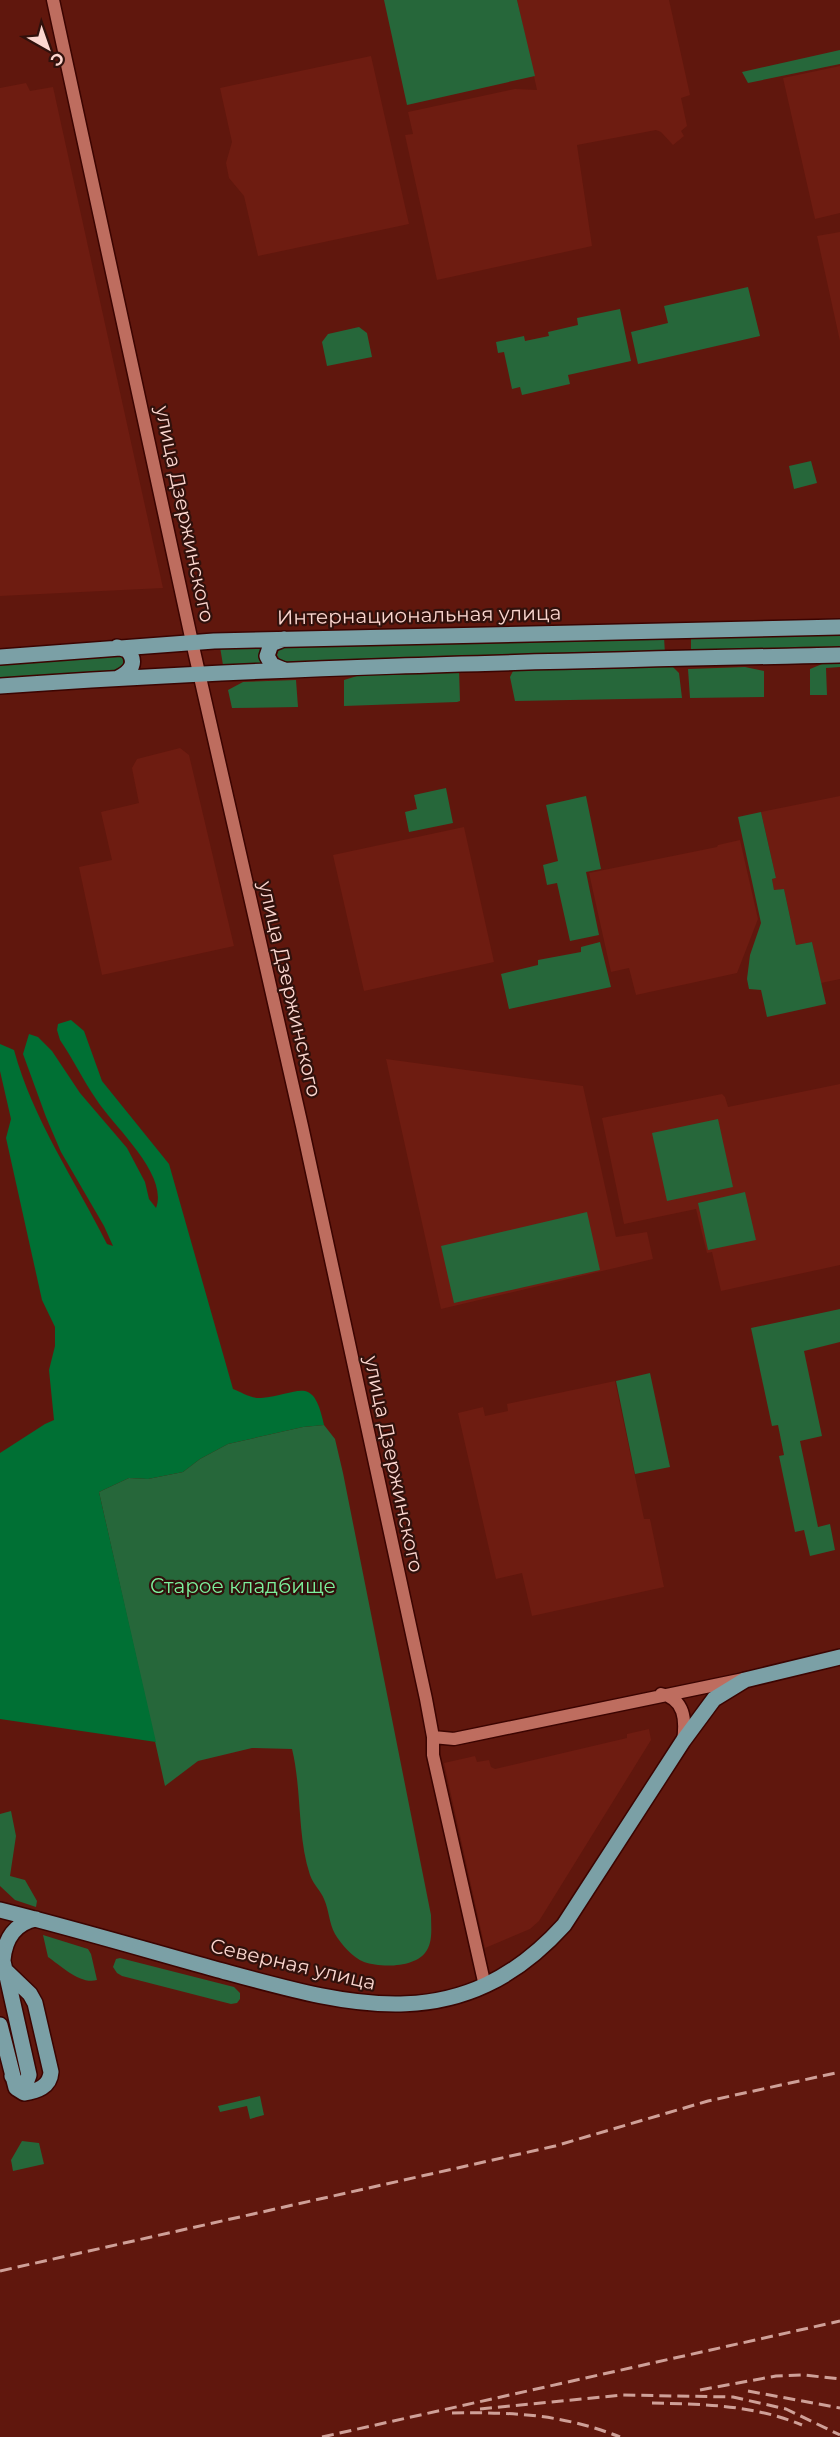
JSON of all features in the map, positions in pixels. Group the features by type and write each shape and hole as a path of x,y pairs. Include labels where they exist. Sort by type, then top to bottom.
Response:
{"main road":[{"name":"Интернациональная улица","path":"0,657 192,642 840,627"},
{"path":"284,639 271,644 267,656 272,664 284,670"},
{"path":"117,647 130,653 133,663 129,671 118,678"},
{"path":"0,686 284,670 840,655"},
{"name":"Северная улица","path":"0,1910 258,1981 358,2002 399,2005 434,2002 485,1986 502,1978 530,1959 564,1925 683,1741 714,1699 732,1686 757,1676 840,1657"},
{"path":"0,2025 16,2088 24,2093 41,2089 50,2080 51,2072 33,1997 4,1966 4,1948 13,1932 26,1922 36,1919"},
{"path":"0,1947 29,2075 26,2083 20,2084 12,2076"}],"street":[{"name":"улица Дзержинского","path":"53,0 199,674 302,1126 433,1737 433,1755 485,1986"},
{"name":"Северная улица","path":"433,1737 454,1739 661,1694 757,1676"},
{"path":"661,1694 672,1698 682,1710 683,1741"}],"shaded area":[{"path":"517,0 669,0 690,95 681,98 687,126 681,131 684,136 673,145 661,132 656,130 577,145 592,246 437,280 405,135 413,134 408,112 515,89 537,90"},
{"path":"371,56 409,224 258,256 244,196 229,178 226,163 232,142 220,88"},
{"path":"840,66 840,213 815,219 783,78"},
{"path":"26,83 30,91 53,87 163,588 0,596 0,88"},
{"path":"840,232 840,341 817,236"},
{"path":"180,748 189,755 234,946 102,975 79,867 112,860 101,812 139,803 132,768 137,759"},
{"path":"840,796 840,979 821,983 812,942 796,945 784,889 774,891 772,879 776,878 761,812"},
{"path":"464,827 494,962 364,991 333,855"},
{"path":"740,840 758,919 737,973 636,995 629,968 611,972 589,873 717,847"},
{"path":"386,1059 583,1086 616,1237 647,1232 653,1259 441,1309"},
{"path":"840,1084 840,1265 721,1291 712,1252 707,1253 696,1209 624,1224 602,1118 722,1094 728,1107"},
{"path":"615,1381 644,1519 650,1519 664,1587 532,1616 522,1573 496,1579 458,1413 483,1407 485,1416 508,1411 507,1404"},
{"path":"649,1729 651,1740 539,1921 530,1929 485,1948 444,1763 475,1756 477,1762 489,1760 491,1767 495,1769 627,1738 627,1734"}],"green space":[{"path":"384,0 517,0 535,76 407,105"},
{"path":"840,50 840,64 748,83 742,72"},
{"path":"748,287 760,336 638,364 631,332 668,323 664,306"},
{"path":"620,309 631,361 568,375 570,384 522,395 520,387 512,389 504,352 498,353 496,342 524,336 525,341 549,336 548,332 578,325 577,318"},
{"path":"359,327 367,333 372,357 327,366 322,342 328,334"},
{"path":"811,461 817,483 794,489 789,466"},
{"path":"840,634 840,649 691,652 691,636"},
{"path":"664,637 665,654 286,663 281,661 277,655 280,647"},
{"path":"263,646 259,657 263,664 223,665 220,647"},
{"path":"117,654 123,658 123,666 118,670 0,678 0,665"},
{"path":"827,662 840,662 840,667 826,668 827,695 810,695 810,669"},
{"path":"672,666 679,673 682,698 515,701 510,677 513,671 517,670"},
{"path":"745,667 764,671 764,697 690,698 688,669"},
{"path":"459,670 460,701 457,702 344,706 344,680 370,672"},
{"path":"296,680 298,707 232,708 228,690 243,682"},
{"path":"446,788 453,823 409,832 405,812 417,809 414,795"},
{"path":"586,796 601,869 586,872 599,935 570,941 557,883 547,885 543,865 558,861 546,805"},
{"path":"761,812 776,878 772,879 774,890 784,889 796,945 812,942 826,1004 767,1017 761,990 749,989 747,979 750,955 761,923 738,817"},
{"path":"600,942 611,987 509,1009 501,974 538,965 538,960 581,952 581,947"},
{"path":"71,1020 84,1031 102,1081 169,1164 233,1389 258,1398 303,1391 309,1393 315,1398 324,1425 303,1427 228,1444 200,1459 183,1472 148,1479 129,1478 99,1492 156,1742 0,1719 0,1453 54,1420 49,1370 55,1346 55,1327 42,1300 6,1138 11,1119 0,1071 0,1044 14,1050 22,1076 43,1125 107,1244 113,1246 104,1226 61,1152 46,1117 23,1054 29,1034 38,1037 52,1051 80,1093 127,1148 145,1182 149,1199 156,1208 158,1195 147,1166 96,1099 60,1040 58,1024"},
{"path":"718,1119 733,1187 667,1201 652,1133"},
{"path":"745,1192 756,1240 708,1250 698,1203"},
{"path":"587,1212 600,1270 454,1303 441,1246"},
{"path":"840,1309 840,1342 804,1351 822,1436 800,1441 818,1527 830,1524 835,1550 810,1556 804,1530 795,1532 779,1456 784,1455 778,1425 772,1426 751,1328"},
{"path":"650,1373 670,1467 635,1474 616,1381"},
{"name":"Старое кладбище","path":"324,1425 335,1439 343,1473 431,1915 431,1937 427,1950 415,1960 398,1965 364,1962 348,1950 335,1934 326,1903 311,1878 306,1860 292,1749 252,1748 198,1761 165,1786 99,1492 129,1478 148,1479 183,1472 200,1459 228,1444 303,1427"},
{"path":"11,1811 16,1836 10,1876 25,1880 37,1901 36,1907 15,1900 0,1886 0,1814"},
{"path":"43,1935 88,1949 97,1980 84,1980 65,1970 48,1957"},
{"path":"120,1958 234,1987 240,1993 240,1999 237,2003 231,2004 122,1976 113,1967 116,1959"},
{"path":"260,2096 264,2115 250,2119 247,2106 220,2112 218,2106"},
{"path":"22,2141 39,2143 44,2164 13,2171 11,2160"}],"railway":[{"path":"0,2271 555,2146 708,2101 840,2072"},
{"path":"322,2437 840,2321"},
{"path":"700,2390 776,2376 804,2375 840,2379"},
{"path":"748,2391 840,2408"},
{"path":"480,2409 622,2395 733,2397 786,2409 840,2435"},
{"path":"652,2403 728,2407 765,2413 802,2425"},
{"path":"452,2413 537,2416 578,2423 620,2437"}]}
